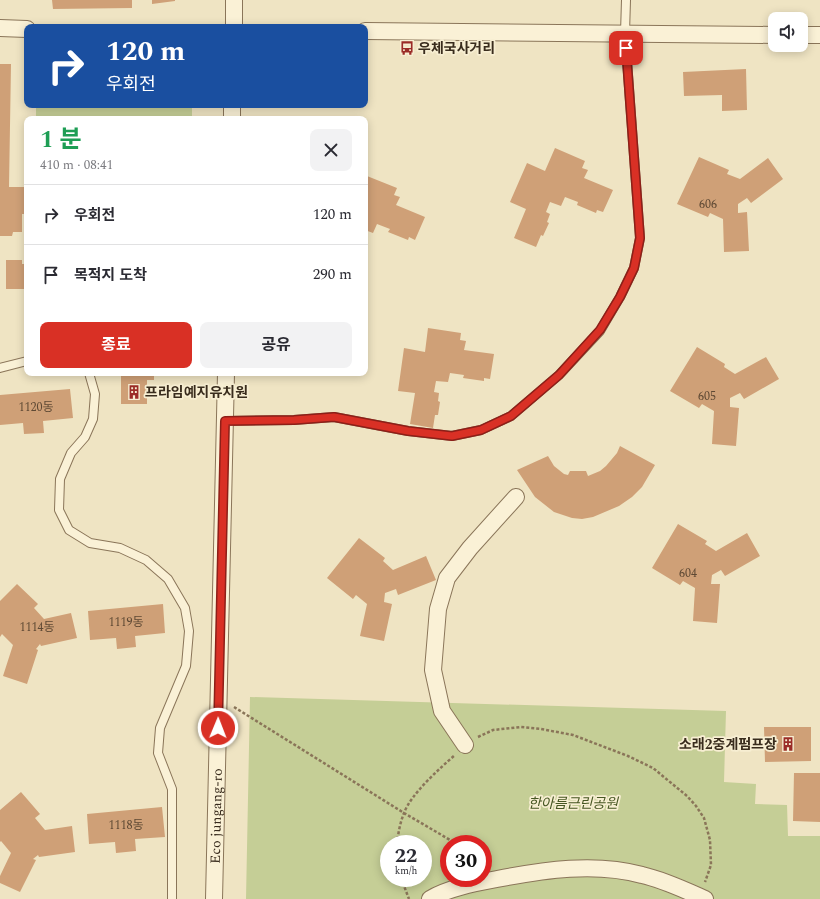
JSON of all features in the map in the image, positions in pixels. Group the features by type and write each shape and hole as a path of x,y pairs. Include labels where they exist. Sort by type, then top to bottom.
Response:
{"street":[{"path":"234,0 234,24"},
{"path":"0,28 24,29"},
{"path":"368,31 768,35"},
{"path":"808,35 820,35"},
{"name":"Eco jungang-ro","path":"214,899 226,376"},
{"path":"465,745 442,711 433,670 438,609 447,578 470,548 516,497"},
{"path":"430,899 438,894 482,882 527,873 572,869 605,869 642,874 686,890 702,898"}],"lane":[{"path":"225,421 294,420 334,417 408,431 452,436 481,430 511,416 559,375 600,330 620,297 634,268 640,238 625,33 626,0"},
{"path":"0,368 24,362"},
{"path":"90,376 95,394 93,419 85,437 71,453 60,479 59,510 69,530 90,544 120,548 146,560 168,580 185,608 189,631 186,666 160,728 158,753 172,789 172,899"}],"path":[{"path":"219,697 442,835"},
{"path":"399,835 404,813 412,799 426,783 465,745 493,730 521,727 573,734 628,756 653,768 687,796 696,806 704,818 710,840 711,864 702,898"},
{"path":"404,887 409,899"}],"green space":[{"path":"36,108 192,108 192,116 36,116"},
{"name":"한아름근린공원","path":"250,697 726,711 724,782 756,784 755,804 787,805 788,836 820,836 820,899 246,899"}],"building":[{"path":"52,0 132,0 132,8 53,9"},
{"path":"152,0 175,0 175,1 152,4"},
{"path":"0,64 11,64 9,187 24,187 24,214 22,214 22,232 13,232 12,236 0,236"},
{"path":"746,69 747,110 722,111 722,95 684,96 683,72"},
{"path":"555,148 585,161 582,168 588,170 584,178 613,190 603,212 597,210 596,213 577,205 578,202 565,197 561,206 550,202 546,212 550,214 547,222 549,223 543,236 541,235 536,247 514,238 526,209 510,202 527,163 545,171"},
{"path":"699,157 729,170 727,174 740,179 768,158 783,179 751,203 747,198 738,204 738,213 747,212 749,251 724,252 723,219 710,213 708,217 677,204"},
{"path":"368,176 397,188 394,195 400,197 396,205 425,217 415,240 409,237 408,240 388,232 390,229 377,224 373,233 368,231"},
{"path":"6,260 22,260 22,264 24,264 24,289 6,289"},
{"path":"428,328 461,333 460,340 466,341 464,350 494,354 490,379 484,378 484,381 463,378 464,375 450,373 448,382 436,381 434,392 439,393 438,401 440,402 438,415 435,415 433,428 410,424 415,393 398,391 404,348 425,352"},
{"path":"697,347 725,364 724,367 735,374 766,357 779,379 744,399 740,393 730,398 730,407 739,408 736,446 712,444 714,411 702,404 699,408 670,391"},
{"name":"프라임예지유치원","path":"121,376 154,376 154,380 147,380 147,404 121,404"},
{"path":"70,389 73,418 43,421 44,433 24,434 23,423 0,425 0,395"},
{"path":"620,446 655,465 642,487 632,497 619,506 593,517 582,519 572,518 554,512 535,497 517,470 548,456 554,466 564,474 568,475 570,471 586,471 588,476 600,471 606,466 617,453"},
{"path":"678,524 707,541 705,544 716,551 747,533 760,556 725,576 721,570 712,575 711,584 720,584 717,623 693,621 695,588 683,581 680,585 652,568"},
{"path":"359,538 385,558 383,561 393,570 426,556 436,580 398,595 396,589 385,593 384,602 392,604 384,641 360,636 367,604 356,595 353,599 327,578"},
{"path":"17,584 38,604 34,608 44,619 71,613 77,638 41,646 40,644 36,649 38,650 27,684 3,676 13,645 2,634 0,637 0,601"},
{"path":"163,604 165,633 135,636 136,647 117,649 116,638 90,640 88,611"},
{"name":"소래2중계펌프장","path":"764,727 811,727 811,761 765,762"},
{"path":"794,773 820,773 820,822 793,821"},
{"path":"21,792 40,814 35,818 45,830 72,826 75,852 39,857 38,855 33,859 36,860 20,892 0,883 0,876 11,853 1,841 0,842 0,810"},
{"path":"162,807 165,837 135,839 136,851 116,853 115,842 89,844 87,814"}],"place":[{"name":"우체국사거리","path":"407,48"},
{"name":"프라임예지유치원","path":"134,392"},
{"name":"소래2중계펌프장","path":"788,744"}],"route":[{"path":"218,728 225,421 294,420 334,417 408,431 452,436 481,430 511,416 559,375 600,330 620,297 634,268 640,238 626,48"}]}
